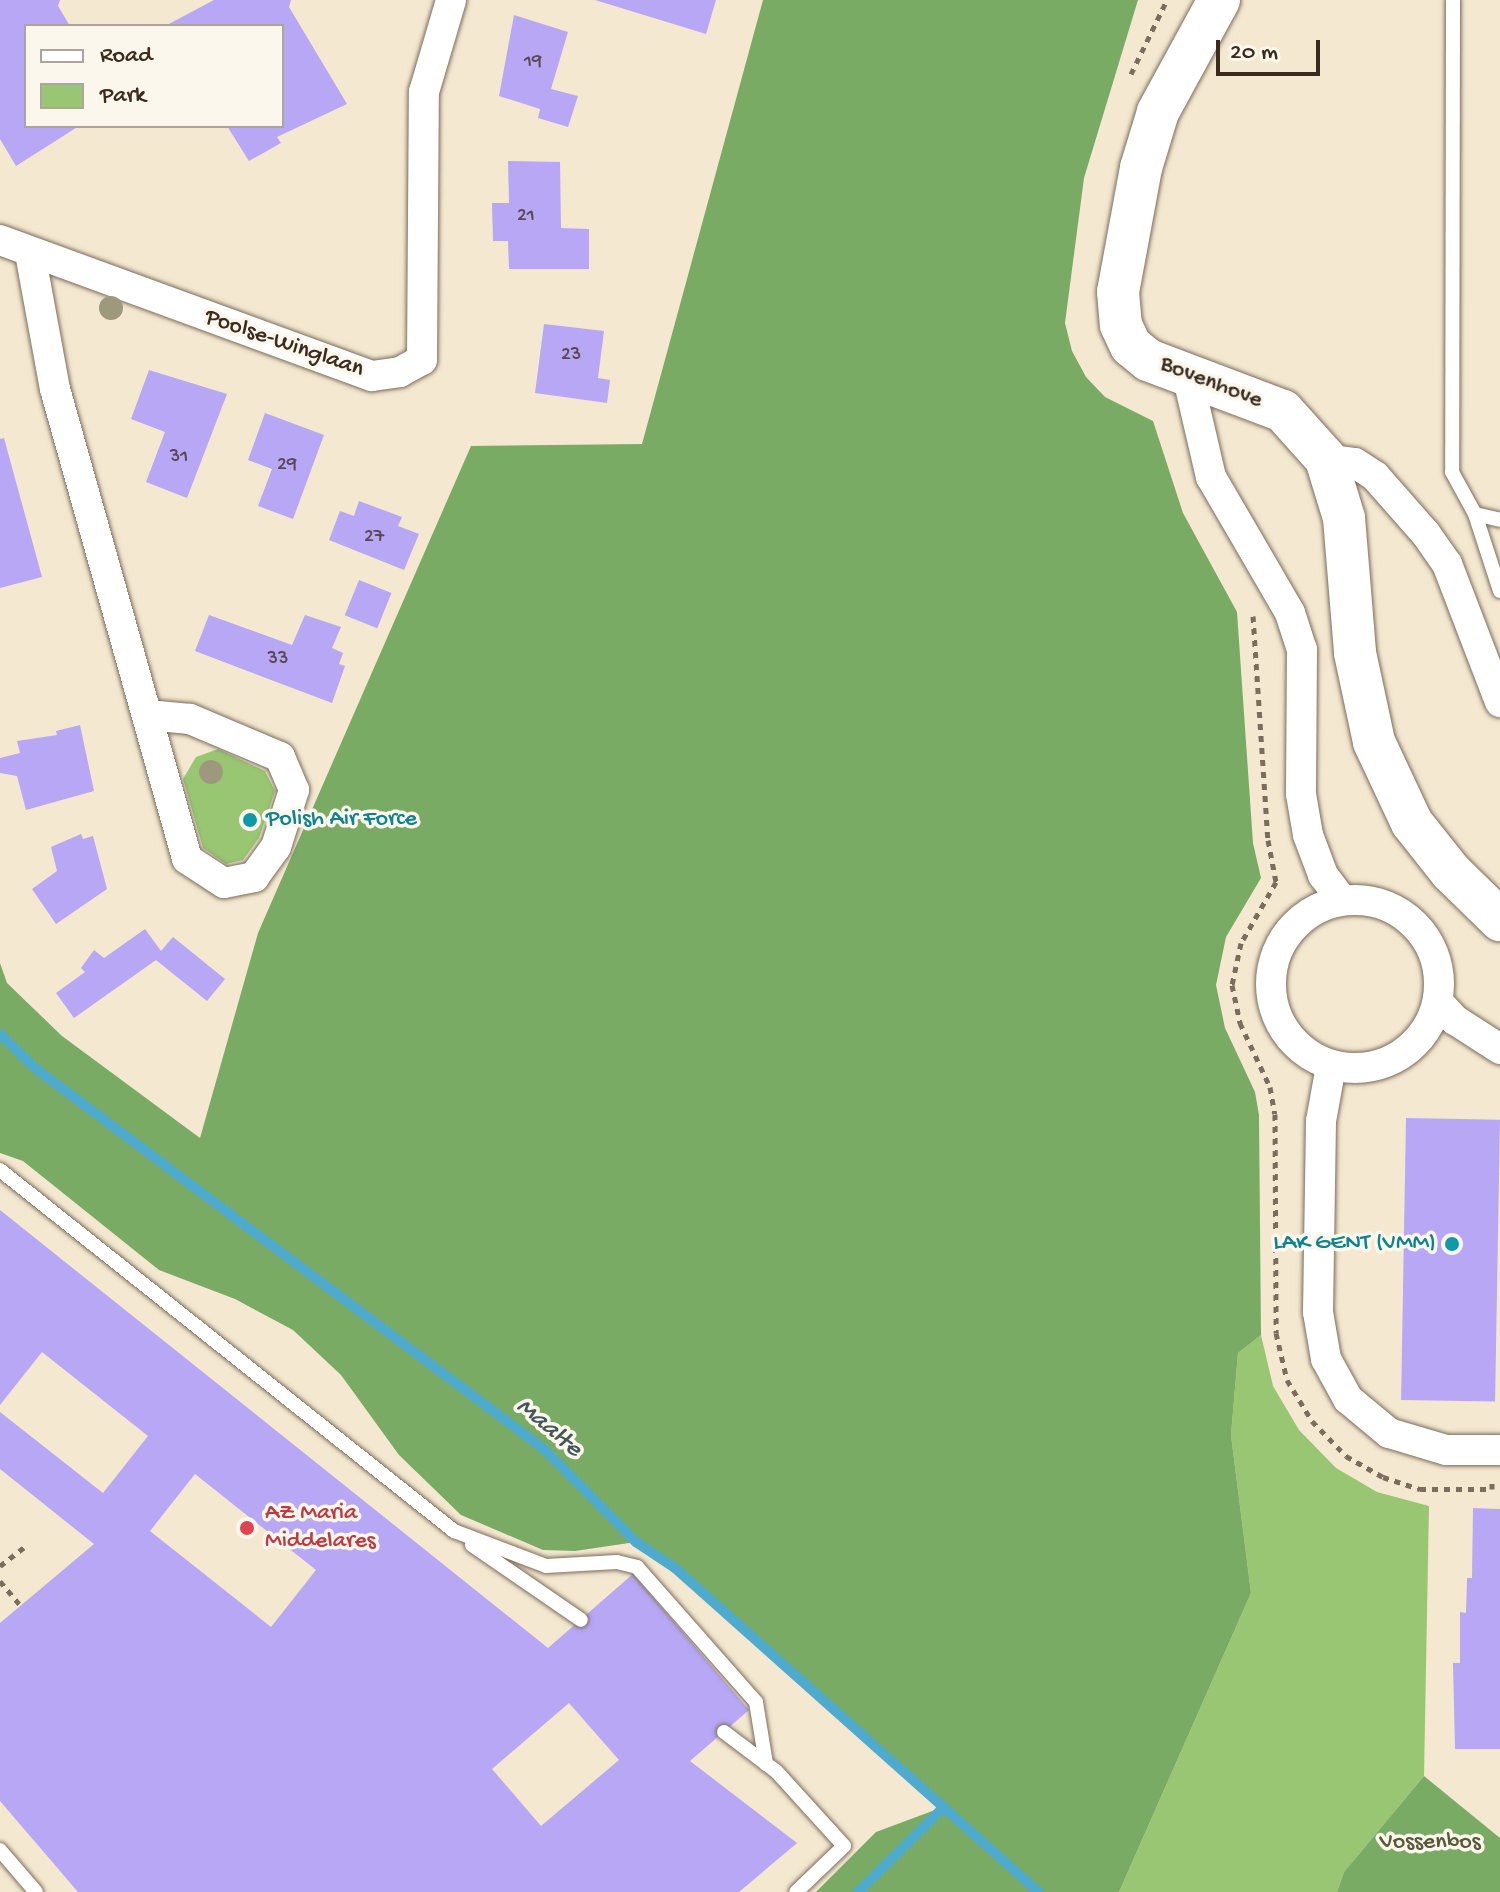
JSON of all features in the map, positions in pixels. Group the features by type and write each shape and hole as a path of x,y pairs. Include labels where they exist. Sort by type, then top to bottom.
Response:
{"street":[{"name":"Poolse-Winglaan","path":"0,240 372,376 400,372 422,360 424,92 451,0"},
{"name":"Bovenhove","path":"1219,0 1158,112 1141,168 1118,292 1121,325 1131,346 1148,360 1283,411 1326,459 1344,518 1355,653 1374,742 1412,823 1451,872 1500,920"},
{"path":"30,253 55,389 187,859 224,883 254,877 276,847 294,790 280,757 190,719 147,715"},
{"path":"1187,374 1211,477 1290,613 1302,649 1301,794 1308,835 1323,875 1342,900"},
{"path":"1326,459 1355,463 1375,476 1426,534 1453,578 1500,702"},
{"path":"1342,900 1382,905 1417,926 1432,949 1439,974 1438,1002 1428,1028 1398,1056 1359,1070 1331,1066 1305,1054 1285,1034 1272,1007 1270,979 1276,951 1292,927 1315,909 1342,900"},
{"path":"1438,1002 1455,1020 1500,1049"},
{"path":"1331,1066 1321,1121 1318,1312 1326,1359 1348,1399 1389,1433 1446,1450 1496,1450"}],"lane":[{"path":"1453,0 1452,472 1475,514 1500,591"},
{"path":"1475,514 1500,520"},
{"path":"0,1170 454,1531 581,1620"},
{"path":"454,1531 546,1566 617,1562 637,1567 756,1702 766,1764"},
{"path":"724,1732 766,1764 844,1846 796,1892"},
{"path":"0,1850 36,1892"}],"path":[{"path":"1128,81 1167,0"},
{"path":"1253,608 1268,840 1276,882 1241,943 1232,985 1240,1023 1270,1087 1275,1114 1276,1333 1287,1380 1312,1421 1346,1456 1383,1477 1420,1489 1492,1489 1496,1450"},
{"path":"0,1566 24,1547"},
{"path":"0,1581 20,1605"}],"green space":[{"path":"763,0 1138,0 1084,178 1065,323 1072,351 1086,377 1105,397 1153,421 1183,513 1237,612 1253,843 1261,878 1226,937 1216,985 1225,1028 1255,1092 1259,1115 1261,1335 1238,1353 1231,1435 1251,1593 1119,1892 816,1892 876,1832 943,1807 675,1568 636,1542 575,1551 543,1550 461,1515 399,1455 341,1375 293,1330 235,1299 159,1270 23,1161 0,1153 0,963 7,983 62,1036 200,1138 258,933 471,446 642,444"},
{"path":"218,749 265,771 275,791 259,838 243,860 226,864 203,848 183,779 196,757"},
{"path":"1261,1335 1273,1386 1299,1430 1336,1468 1377,1492 1429,1506 1424,1776 1344,1872 1337,1892 1119,1892 1251,1593 1231,1435 1238,1353"},
{"name":"Vossenbos","path":"1424,1776 1500,1838 1500,1892 1337,1892 1344,1872"}],"building":[{"path":"0,0 60,0 58,6 69,24 24,24 24,128 76,128 16,166 0,139"},
{"path":"214,0 291,0 289,7 347,104 277,137 281,143 249,161 228,128 284,128 284,24 169,24"},
{"path":"595,0 716,0 706,34"},
{"path":"514,15 568,32 551,89 578,96 568,127 538,118 540,109 499,96"},
{"path":"508,161 560,162 561,228 589,229 589,269 509,269 508,241 493,241 492,203 509,203"},
{"path":"544,324 604,331 598,378 610,380 607,403 535,393"},
{"path":"149,370 227,394 187,498 146,482 165,432 131,419"},
{"path":"265,413 324,435 293,519 258,506 272,469 248,460"},
{"path":"4,438 42,577 0,588 0,439"},
{"path":"359,501 402,517 398,526 419,534 404,570 329,540 340,511 354,516"},
{"path":"359,580 391,593 377,628 345,615"},
{"path":"209,615 292,645 305,615 341,627 332,648 343,653 339,664 345,666 332,703 195,651"},
{"path":"80,725 94,791 26,810 17,776 0,773 0,758 20,753 17,741 57,735 56,731"},
{"path":"81,834 83,839 93,836 107,889 56,924 32,889 57,871 51,847"},
{"path":"145,929 161,951 173,937 225,979 207,1001 156,960 74,1018 56,993 85,972 81,968 94,950 104,958"},
{"name":"LAK GENT (VMM)","path":"1406,1118 1500,1120 1495,1402 1401,1400"},
{"name":"AZ Maria Middelares","path":"0,1210 548,1648 633,1574 749,1710 690,1761 797,1843 739,1892 78,1892 0,1801 0,1623 94,1544 0,1469 0,1412 103,1493 148,1436 42,1352 0,1405","holes":["195,1474 316,1570 271,1627 150,1531","569,1703 619,1760 541,1826 492,1769"]},
{"path":"1473,1508 1500,1509 1500,1749 1455,1749 1453,1663 1460,1663 1460,1612 1466,1613 1467,1578 1472,1578"}],"waterway":[{"name":"Maalte","path":"0,1034 35,1068 544,1449 636,1542 675,1568 1039,1892"},
{"path":"858,1892 944,1807"}],"place":[{"name":"Polish Air Force","path":"250,820"},
{"name":"LAK GENT (VMM)","path":"1452,1244"},
{"name":"AZ Maria Middelares","path":"247,1528"}]}
